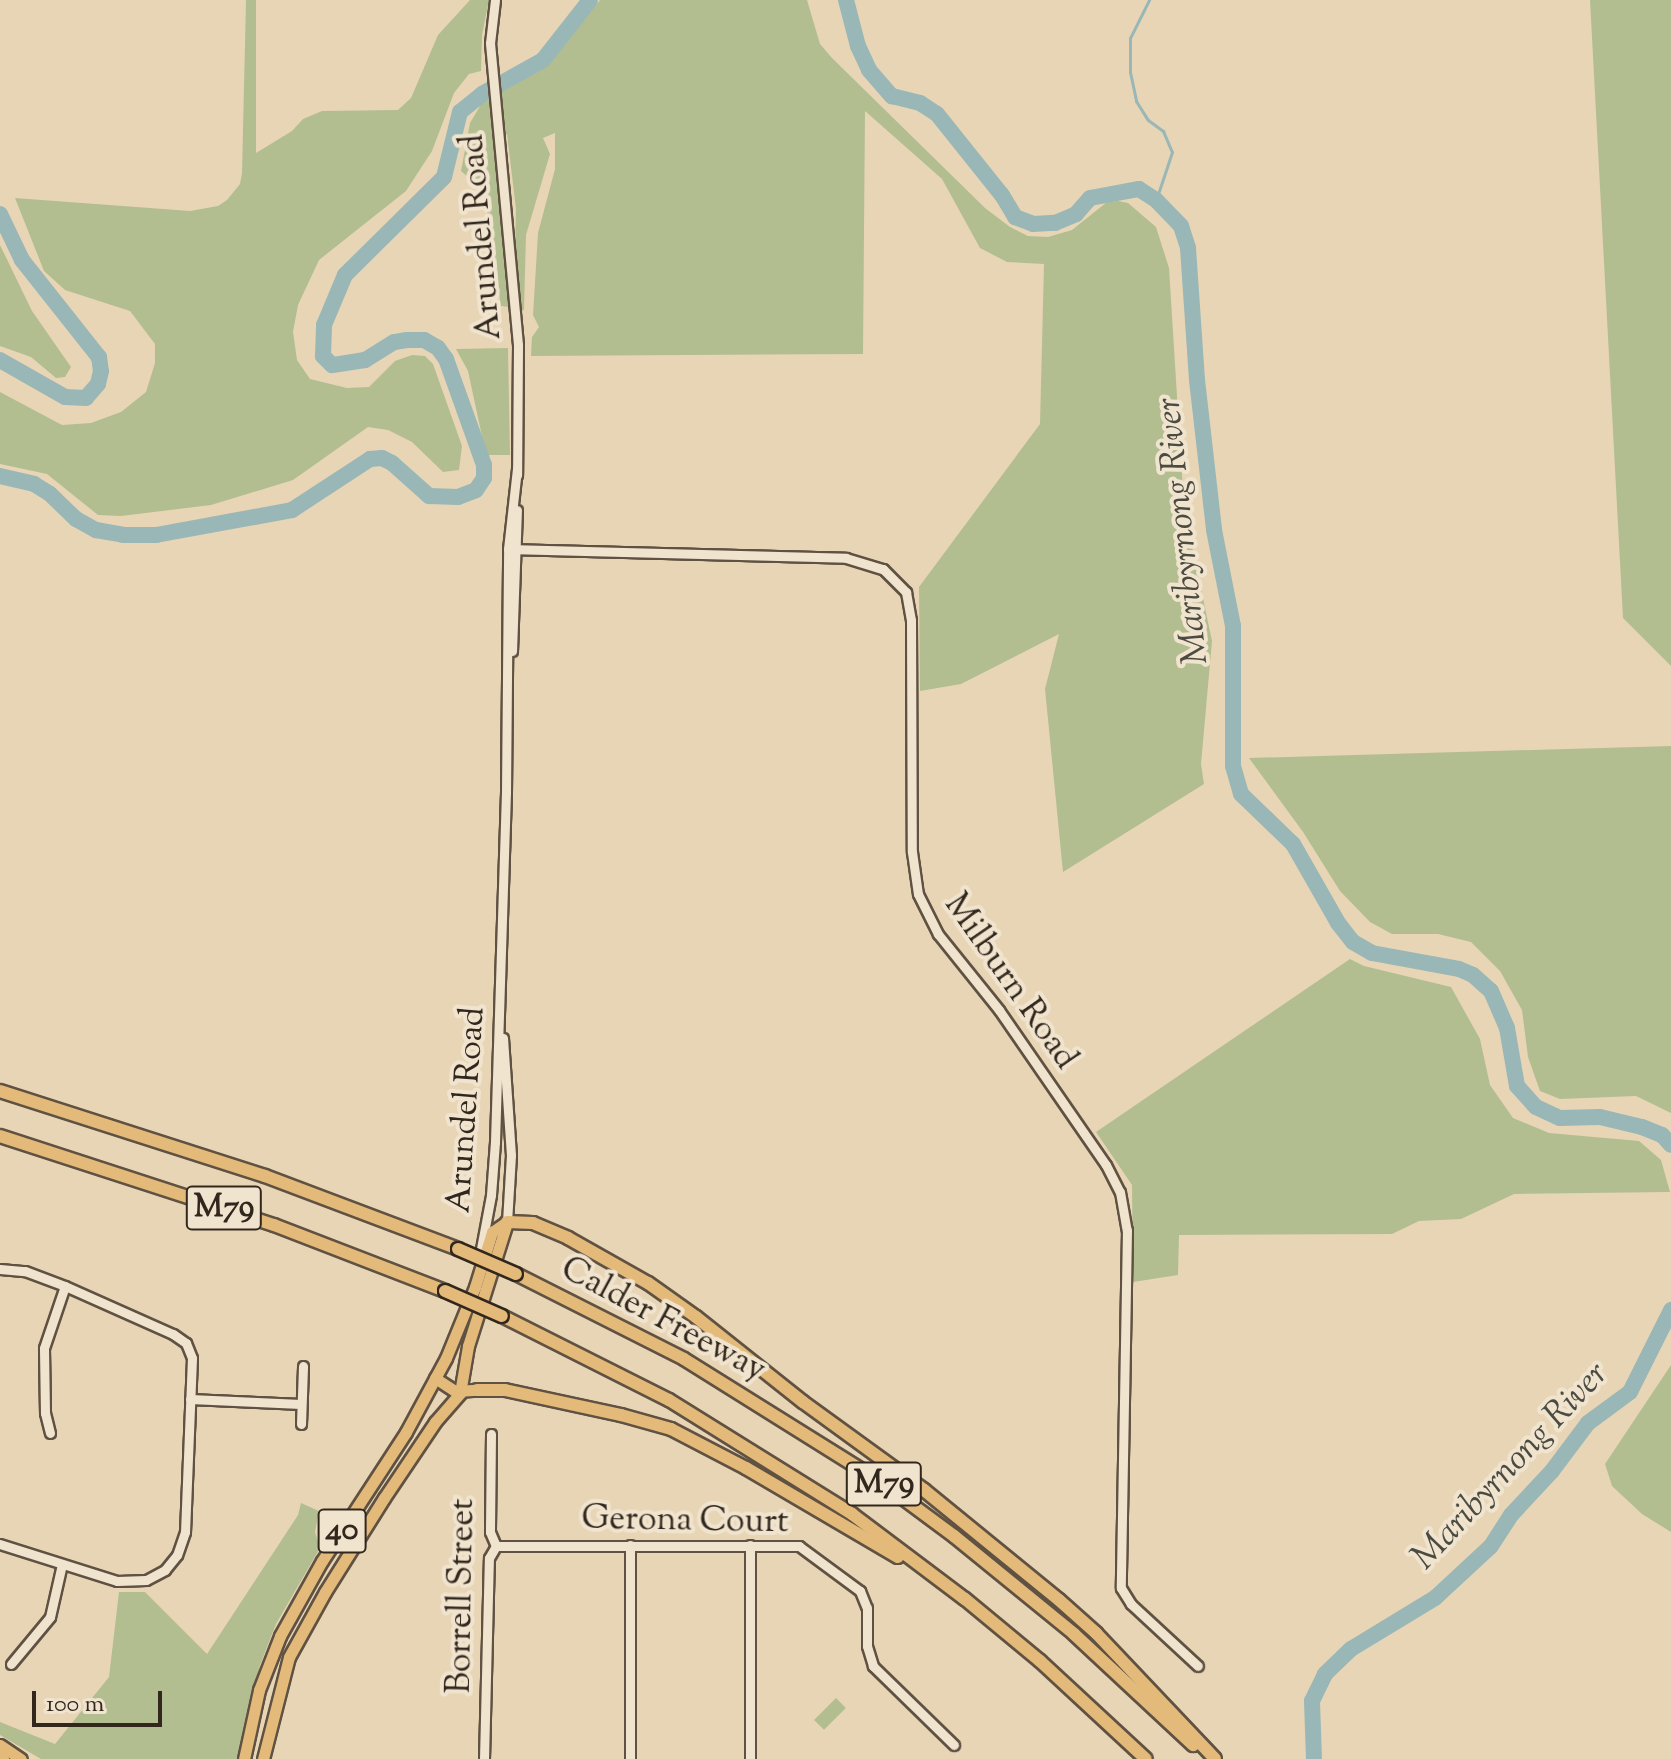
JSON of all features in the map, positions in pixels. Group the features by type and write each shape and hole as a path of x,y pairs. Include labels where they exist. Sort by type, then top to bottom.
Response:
{"highway":[{"name":"Calder Freeway","path":"0,1091 265,1176 458,1249 516,1274 684,1359 881,1482 954,1536 1074,1634 1208,1759"},
{"name":"Calder Freeway","path":"0,1136 274,1225 445,1291 633,1380 727,1434 852,1514 965,1599 1088,1703 1146,1759"},
{"path":"507,1222 533,1223 568,1238 631,1272 688,1311 821,1416 924,1490 1059,1600 1096,1633 1215,1759"},
{"path":"477,1390 505,1390 671,1429 862,1534 965,1599"}],"main road":[{"path":"477,1390 460,1393 446,1389 435,1378 457,1331 492,1232 507,1222"},
{"path":"460,1393 465,1357 507,1222"},
{"name":"40","path":"244,1759 259,1690 280,1636 435,1378"},
{"name":"40","path":"263,1759 289,1657 325,1592 384,1498 435,1422 460,1393"},
{"path":"0,1745 21,1759"}],"street":[{"name":"Arundel Road","path":"457,1331 485,1233 492,1178 501,991 512,549 517,469 517,332 490,43 495,0"},
{"name":"Milburn Road","path":"512,549 846,558 883,569 906,592 911,620 912,852 918,894 938,934 1004,1017 1106,1165 1120,1192 1127,1230 1121,1588 1131,1604 1198,1666"},
{"name":"Arundel Road","path":"501,991 511,1155 507,1222"},
{"path":"0,1269 25,1271 65,1286 181,1338 192,1358 185,1532 172,1563 157,1575 130,1582 0,1544"},
{"path":"50,1433 45,1413 44,1348 65,1286"},
{"path":"301,1424 303,1366"},
{"path":"190,1399 301,1404"},
{"name":"Borrell Street","path":"484,1759 489,1558 496,1546 490,1528 491,1434"},
{"path":"630,1545 630,1759"},
{"path":"750,1545 750,1759"},
{"name":"Gerona Court","path":"496,1546 799,1546 860,1591 867,1608 867,1646 873,1666 954,1745"},
{"path":"11,1664 50,1617 62,1564"}],"green space":[{"path":"246,0 256,0 256,153 292,131 303,119 322,111 398,110 411,98 438,35 470,0 489,0 482,35 481,71 469,74 454,93 432,151 406,191 319,260 298,305 293,332 297,360 310,379 347,388 369,387 395,361 412,355 425,356 433,364 462,446 459,470 443,472 412,442 388,430 368,427 293,480 211,505 121,516 98,515 47,474 0,464 0,392 62,425 91,423 121,412 146,392 155,363 155,344 130,311 65,290 44,271 15,198 190,211 218,206 227,200 240,184 242,173"},
{"path":"600,0 807,0 820,44 832,58 985,208 1010,227 1028,236 1048,237 1072,230 1107,202 1118,201 1128,203 1156,227 1169,268 1184,508 1212,641 1201,764 1204,784 1063,872 1045,689 1059,634 961,684 920,691 919,587 1040,424 1044,264 1007,262 980,248 942,179 865,111 863,354 531,356 532,337 539,327 533,315 538,233 555,169 555,133 543,138 550,154 526,235 524,310 520,311 515,253 516,209 507,134 493,139 509,307 501,306 484,191 461,171 470,123 483,101 550,62"},
{"path":"1590,0 1671,0 1671,666 1623,618"},
{"path":"0,245 32,311 71,367 65,377 56,378 31,357 0,346"},
{"path":"508,348 510,455 486,455 468,371 456,349"},
{"path":"1671,746 1671,1113 1636,1096 1560,1099 1540,1091 1528,1057 1522,1010 1500,971 1471,942 1438,934 1392,934 1370,922 1340,891 1303,832 1249,758"},
{"path":"1350,959 1364,966 1451,987 1480,1039 1490,1085 1513,1118 1549,1133 1639,1141 1661,1160 1670,1192 1514,1194 1461,1219 1419,1221 1392,1234 1179,1235 1178,1275 1133,1282 1132,1185 1096,1132"},
{"path":"1671,1365 1671,1532 1642,1514 1612,1486 1605,1464"},
{"path":"301,1503 319,1511 315,1532 320,1548 276,1624 260,1665 238,1759 41,1759 0,1735 0,1722 55,1744 109,1677 119,1592 145,1592 207,1654 298,1515"},
{"path":"836,1698 846,1708 824,1730 814,1720"}],"waterway":[{"name":"Maribyrnong River","path":"0,476 34,484 50,494 76,519 96,530 123,535 156,535 292,510 370,459 382,458 392,463 429,496 458,497 476,490 484,478 484,465 446,359 438,348 424,340 394,342 365,360 332,365 323,356 324,325 345,275 444,177 460,112 482,94 543,60 590,0"},
{"name":"Maribyrnong River","path":"846,0 858,46 869,70 892,96 920,103 937,114 1002,195 1015,217 1033,224 1055,223 1076,214 1090,198 1139,189 1156,200 1181,226 1188,248 1197,380 1214,530 1233,626 1233,766 1241,794 1293,844 1338,923 1353,942 1372,953 1459,969 1473,975 1491,991 1507,1028 1517,1086 1536,1107 1560,1118 1600,1117 1642,1127 1662,1135 1671,1145"},
{"path":"1149,0 1130,38 1130,72 1136,101 1148,120 1163,131 1172,152 1156,200"},
{"name":"Maribyrnong River","path":"0,214 22,260 99,357 101,371 98,384 86,398 65,397 0,360"},
{"name":"Maribyrnong River","path":"1314,1759 1312,1701 1325,1674 1351,1649 1435,1598 1491,1546 1511,1515 1552,1471 1588,1423 1630,1392 1671,1310"}]}
